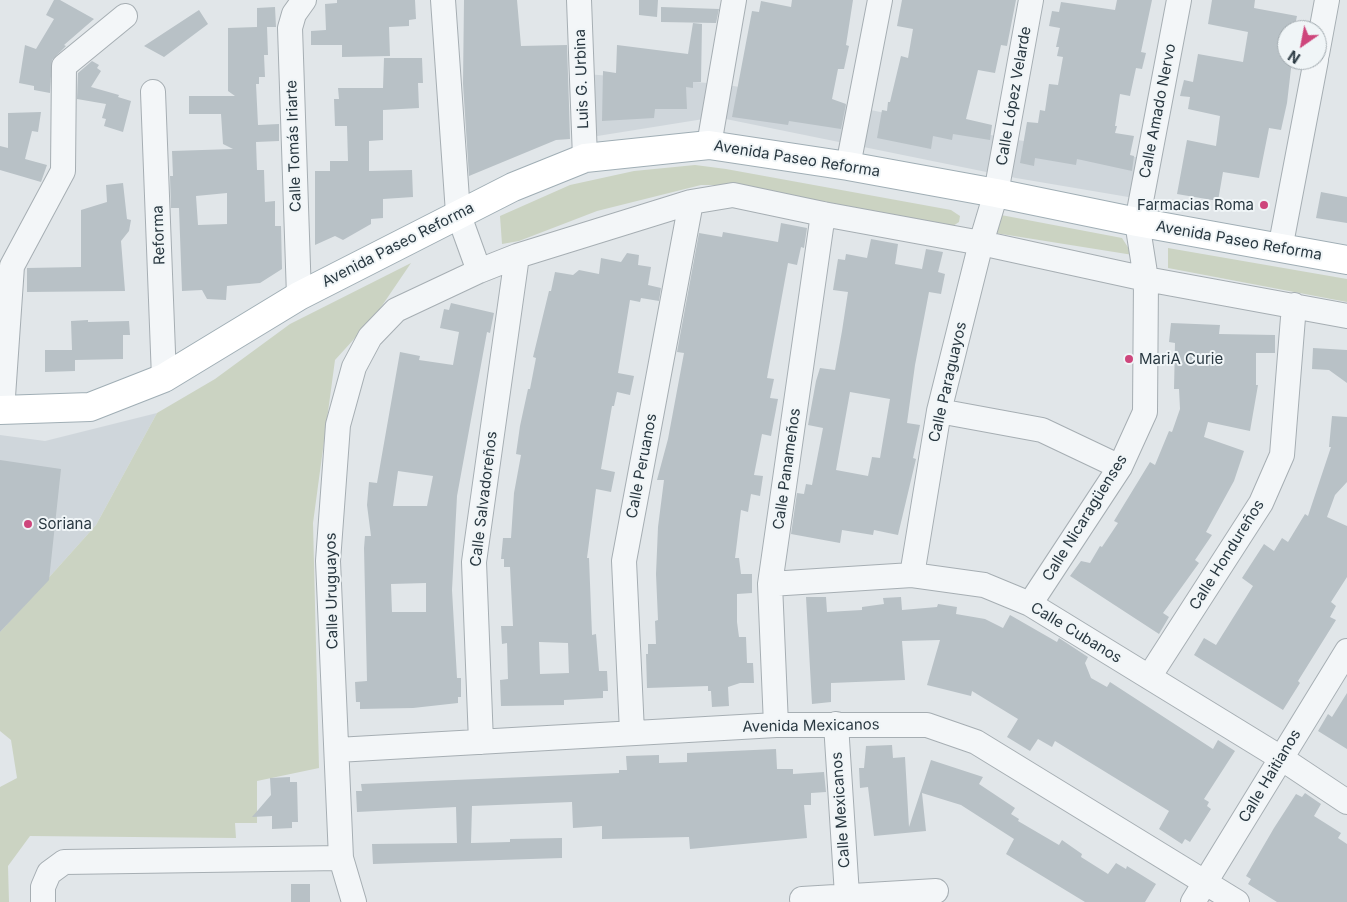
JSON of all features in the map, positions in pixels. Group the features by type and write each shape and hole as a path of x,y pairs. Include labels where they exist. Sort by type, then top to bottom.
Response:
{"main road":[{"name":"Avenida Paseo Reforma","path":"1,411 90,407 164,378 299,296 458,213 513,187 585,158 709,145 848,166 996,192 1137,222 1347,260"}],"street":[{"name":"Calle Tomás Iriarte","path":"299,296 290,28 294,14 304,0"},
{"path":"443,0 458,213 479,271 517,256 691,202 733,195 823,214 981,243 1146,279 1347,316"},
{"name":"Luis G. Urbina","path":"578,0 585,158"},
{"path":"709,145 734,0"},
{"path":"848,166 880,0"},
{"name":"Calle López Velarde","path":"996,192 1031,0"},
{"name":"Calle Amado Nervo","path":"1137,222 1179,0"},
{"path":"1323,20 1327,0"},
{"path":"1,411 12,266 63,171 64,66 125,16"},
{"path":"1280,249 1314,70"},
{"name":"Reforma","path":"153,92 164,378"},
{"name":"Calle Paraguayos","path":"912,574 939,412 981,243 996,192"},
{"name":"Calle Peruanos","path":"632,732 624,561 691,202"},
{"name":"Calle Panameños","path":"776,725 770,584 823,214"},
{"name":"Calle Nicaragüenses","path":"1030,604 1120,467 1145,412 1146,279 1137,222"},
{"name":"Calle Salvadoreños","path":"481,742 474,562 517,256"},
{"name":"Calle Uruguayos","path":"341,858 328,562 338,425 354,367 370,338 396,310 479,271"},
{"name":"Calle Hondureños","path":"1149,677 1261,503 1282,455 1294,305"},
{"path":"939,412 1042,430 1120,467"},
{"name":"Calle Cubanos","path":"770,584 912,574 984,585 1030,604 1281,758 1347,802"},
{"name":"Calle Haitianos","path":"1199,892 1347,651"},
{"name":"Calle Mexicanos","path":"836,724 846,895"},
{"name":"Avenida Mexicanos","path":"337,750 776,725 927,725 976,742 1199,892 1237,902"},
{"path":"43,902 43,888 49,873 64,862 341,858 354,902"},
{"path":"802,899 936,891"}],"shaded area":[{"path":"585,74 722,84 861,108 1010,139 1156,160 1146,200 1016,178 716,117 585,138"},
{"path":"157,413 96,525 0,632 0,435 45,441"}],"green space":[{"path":"695,165 951,210 960,216 959,222 953,226 716,185 701,185 597,211 519,241 502,244 500,216 570,185 634,171"},
{"path":"1001,215 1122,238 1133,255 989,232"},
{"path":"1168,248 1347,279 1347,302 1168,268"},
{"path":"411,263 375,316 335,360 313,523 319,768 257,781 257,823 235,823 236,838 30,836 8,866 9,902 0,902 0,787 17,778 11,740 0,731 0,632 96,525 157,413 215,379 290,324"}],"building":[{"path":"54,0 60,0 94,19 64,45 66,46 52,60 50,93 34,90 34,86 19,83 25,45 36,49 54,19 46,15"},
{"path":"337,0 415,0 416,19 409,20 409,26 389,27 390,56 342,57 342,45 311,45 311,31 326,30 325,4 337,3"},
{"path":"464,0 517,0 521,46 567,45 570,139 556,140 469,176 463,84"},
{"path":"639,0 658,0 657,17 639,15"},
{"path":"792,0 853,0 846,45 849,46 844,69 838,69 832,99 846,104 841,129 789,121 788,125 732,117 752,11 759,12 761,1 791,7"},
{"path":"902,0 1016,0 1007,46 1001,45 995,73 978,70 966,119 992,125 990,140 953,134 952,140 933,136 931,149 877,138 882,110 887,111 901,56 908,58 913,29 897,26"},
{"path":"1117,0 1152,0 1141,52 1146,53 1142,69 1136,68 1130,96 1120,94 1115,126 1117,126 1115,133 1134,136 1130,155 1134,156 1132,171 1077,159 1076,165 1035,158 1034,166 1020,163 1027,122 1038,123 1040,110 1045,111 1049,84 1058,85 1063,57 1057,56 1059,47 1056,47 1060,28 1049,26 1052,11 1059,12 1061,2 1115,10"},
{"path":"1212,0 1255,0 1254,8 1297,16 1296,20 1277,20 1277,70 1291,70 1287,103 1281,130 1269,128 1259,178 1223,172 1218,201 1177,194 1187,140 1216,146 1220,116 1188,109 1190,97 1180,96 1184,80 1193,82 1198,54 1243,62 1248,32 1208,24"},
{"path":"275,7 276,27 267,27 268,55 264,55 265,77 259,77 259,84 256,84 258,125 279,124 279,141 256,142 257,170 264,170 265,202 275,201 275,226 281,226 282,269 260,283 227,286 226,300 207,299 202,290 182,291 179,208 171,208 170,176 173,176 172,151 233,149 223,144 221,114 189,114 189,96 235,96 228,91 228,28 257,27 257,8","holes":["227,193 227,224 198,225 196,196"]},
{"path":"661,7 719,9 716,23 661,22"},
{"path":"199,10 208,24 164,57 144,46"},
{"path":"693,23 702,24 701,82 693,82 693,88 686,87 687,109 655,109 654,118 602,121 603,71 616,73 617,45 688,54"},
{"path":"384,58 422,58 423,83 418,83 419,108 383,110 383,140 369,141 369,171 412,170 413,197 383,199 383,218 371,219 371,224 343,240 335,236 315,245 315,171 330,171 330,161 348,161 347,126 335,126 334,99 339,99 338,88 383,88"},
{"path":"92,61 99,65 97,68 101,71 91,87 119,95 118,97 131,101 123,132 104,126 106,119 102,118 106,104 77,99 78,73"},
{"path":"41,112 38,132 32,131 25,159 47,165 41,182 0,170 0,146 8,148 8,113"},
{"path":"123,183 127,219 131,220 129,231 121,241 125,291 27,292 27,268 81,267 81,210 107,202 106,185"},
{"path":"1321,192 1347,197 1347,223 1316,218"},
{"path":"781,223 807,228 804,248 801,247 797,265 788,263 767,378 774,379 770,398 778,399 771,436 762,434 754,475 763,476 760,496 751,494 748,512 741,510 735,558 739,558 741,574 752,574 752,593 737,594 737,622 739,637 746,637 747,663 753,663 754,683 740,683 728,687 729,706 712,707 711,691 708,691 708,686 647,688 646,654 648,654 648,644 656,644 655,621 658,620 656,574 658,527 664,480 657,480 668,439 684,353 677,352 699,233 722,237 723,232 778,242"},
{"path":"871,239 898,244 895,264 922,269 926,249 943,252 938,272 945,274 941,294 929,292 915,365 907,423 920,425 913,458 916,459 898,535 874,530 873,535 842,530 840,543 791,534 797,493 804,494 806,484 812,485 823,428 808,425 816,381 820,368 835,370 842,331 848,292 833,290 838,259 845,260 846,254 867,258","holes":["850,392 890,399 880,458 872,457 868,476 836,470"]},
{"path":"627,253 639,255 638,265 651,267 648,285 661,288 659,301 641,298 640,302 630,300 618,373 634,376 630,395 617,392 614,406 612,406 601,469 615,472 611,492 596,489 587,558 589,558 592,635 596,634 599,671 607,671 608,691 603,691 603,698 564,700 564,705 501,706 500,680 508,679 507,643 502,644 501,626 513,626 510,567 504,567 504,559 501,559 503,538 511,538 514,493 521,455 516,454 520,426 528,389 530,389 536,358 533,357 549,291 551,291 555,272 573,275 579,270 599,274 601,258 621,262","holes":["539,642 568,643 569,673 540,674"]},
{"path":"451,303 494,313 490,333 487,332 457,496 452,590 457,678 461,678 461,697 458,697 458,703 413,708 360,709 360,702 356,702 355,682 367,681 364,548 365,536 371,536 367,505 369,482 377,483 400,352 420,356 419,360 453,365 459,332 440,328 444,309 449,310","holes":["398,471 433,476 427,506 393,506","426,583 426,612 392,612 391,584"]},
{"path":"88,320 88,322 129,321 130,335 123,335 123,359 75,360 75,371 45,372 45,350 72,350 71,321"},
{"path":"1171,323 1220,325 1219,334 1275,335 1275,353 1256,353 1256,385 1258,385 1250,431 1208,422 1204,437 1244,451 1234,481 1206,532 1212,535 1195,560 1199,563 1163,613 1169,617 1159,634 1070,576 1081,561 1090,563 1100,546 1102,547 1118,523 1114,521 1150,462 1155,465 1169,431 1172,432 1180,409 1179,389 1174,389 1175,343 1169,342"},
{"path":"1313,348 1347,350 1347,383 1329,370 1312,369"},
{"path":"1332,416 1347,417 1347,482 1335,495 1327,517 1347,526 1347,577 1331,602 1336,606 1330,617 1336,620 1298,681 1300,683 1283,710 1194,655 1204,638 1216,645 1253,586 1242,578 1264,544 1274,551 1282,538 1288,542 1305,514 1308,516 1331,447 1329,447"},
{"name":"Soriana","path":"0,460 61,469 49,580 0,632"},
{"path":"806,597 826,597 827,612 862,610 862,607 884,604 883,598 901,597 902,610 937,607 938,604 957,607 956,614 985,619 1003,628 1010,615 1057,642 1059,638 1088,657 1085,663 1091,678 1107,687 1110,682 1213,749 1218,740 1235,751 1204,799 1209,802 1207,806 1211,809 1190,842 1185,839 1182,844 1159,829 1169,811 1055,741 1052,747 1038,739 1030,751 1007,737 1018,719 972,691 971,696 927,685 940,640 902,641 905,680 831,683 831,702 812,704"},
{"path":"1347,693 1347,749 1318,731 1328,714 1332,717"},
{"path":"892,745 893,758 905,757 909,827 931,760 983,777 979,784 1015,808 1011,814 1019,819 1018,821 1059,845 1062,840 1082,854 1081,857 1108,874 1116,863 1126,869 1127,866 1156,884 1145,902 1085,902 1006,854 1014,839 961,805 922,793 926,831 874,836 868,787 860,788 859,768 864,768 866,746"},
{"path":"776,749 777,769 793,769 793,774 824,772 826,792 811,793 811,805 804,805 807,838 690,849 689,837 602,839 602,826 573,828 572,802 472,806 471,843 510,842 510,839 562,838 562,858 373,864 372,844 457,843 456,807 357,812 356,791 362,791 361,784 619,773 619,770 627,770 626,756 659,755 659,763 687,762 687,753"},
{"path":"290,777 290,782 297,782 298,822 292,822 292,828 272,829 272,816 252,817 271,795 270,778"},
{"path":"1305,793 1321,804 1314,816 1341,833 1338,838 1347,844 1347,902 1277,902 1248,884 1251,879 1246,876 1274,828 1296,794 1302,797"},
{"path":"291,884 310,884 310,902 291,902"}],"place":[{"name":"Farmacias Roma","path":"1264,205"},
{"name":"MariA Curie","path":"1129,359"},
{"name":"Soriana","path":"28,524"}]}
